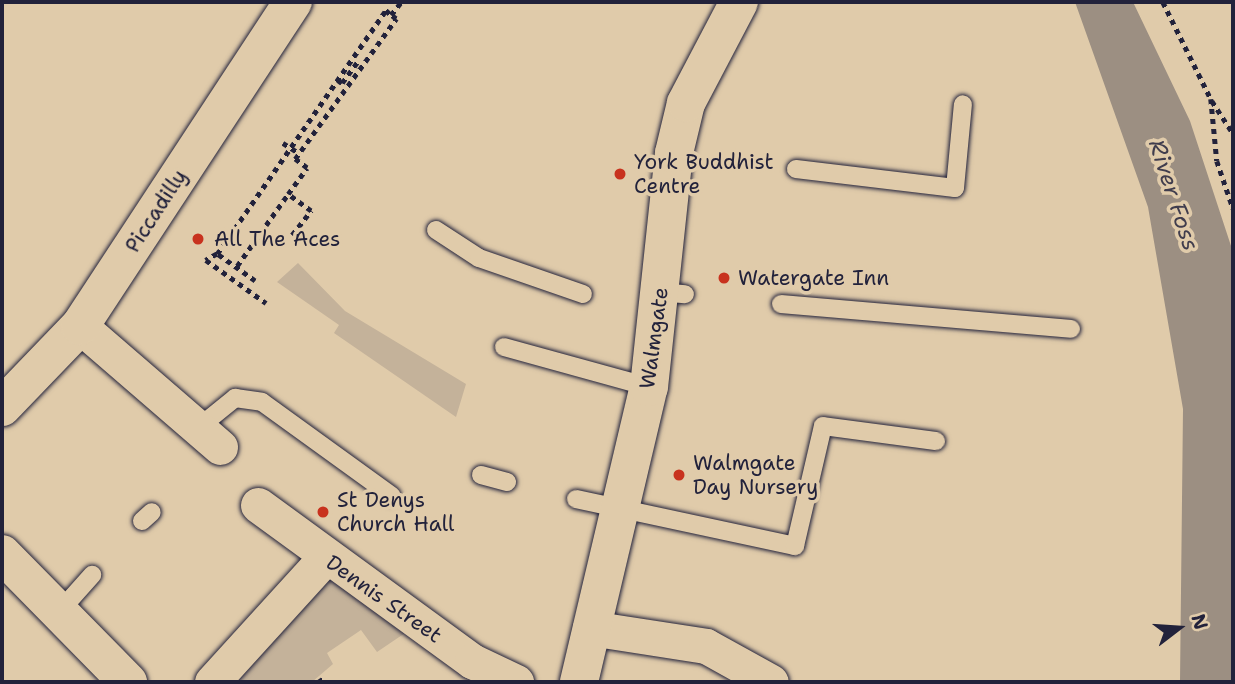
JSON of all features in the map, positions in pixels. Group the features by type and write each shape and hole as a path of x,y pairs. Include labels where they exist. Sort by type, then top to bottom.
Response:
{"street":[{"name":"Piccadilly","path":"2,407 80,326 293,2"},
{"name":"Walmgate","path":"579,682 649,387 660,304 686,154 686,103 739,2"},
{"path":"80,326 209,438"},
{"name":"Dennis Street","path":"258,505 325,558 472,661 516,682"},
{"path":"2,554 125,681"},
{"path":"212,682 325,558"},
{"path":"590,628 706,646 771,682"}],"lane":[{"path":"796,169 955,188 962,104"},
{"path":"436,229 479,258 583,294"},
{"path":"781,304 1071,329"},
{"path":"504,347 649,387"},
{"path":"209,438 235,398 262,402 392,496"},
{"path":"576,499 795,546 823,426 936,441"},
{"path":"481,475 507,482"},
{"path":"59,612 92,575"}],"path":[{"path":"391,15 401,2"},
{"path":"1163,2 1210,99 1233,132"},
{"path":"229,276 307,169 295,159 397,19 386,10 217,254 206,260 266,303"},
{"path":"337,80 342,83 359,60"},
{"path":"1210,99 1217,161 1233,208"},
{"path":"283,142 299,153"},
{"path":"288,194 311,211 292,235"},
{"path":"217,254 255,281"},
{"path":"318,682 324,677"}],"shaded area":[{"path":"298,263 345,311 466,384 456,417 334,333 339,325 277,282"},
{"path":"327,577 342,577 411,629 377,652 361,630 327,653 333,664 312,682 232,682"}],"water":[{"name":"River Foss","path":"1075,2 1133,2 1190,121 1233,252 1233,682 1180,682 1183,409 1148,207"}],"place":[{"name":"York Buddhist Centre","path":"620,174"},
{"name":"All The Aces","path":"198,239"},
{"name":"Watergate Inn","path":"724,278"},
{"name":"Walmgate Day Nursery","path":"679,475"},
{"name":"St Denys Church Hall","path":"323,512"}]}
